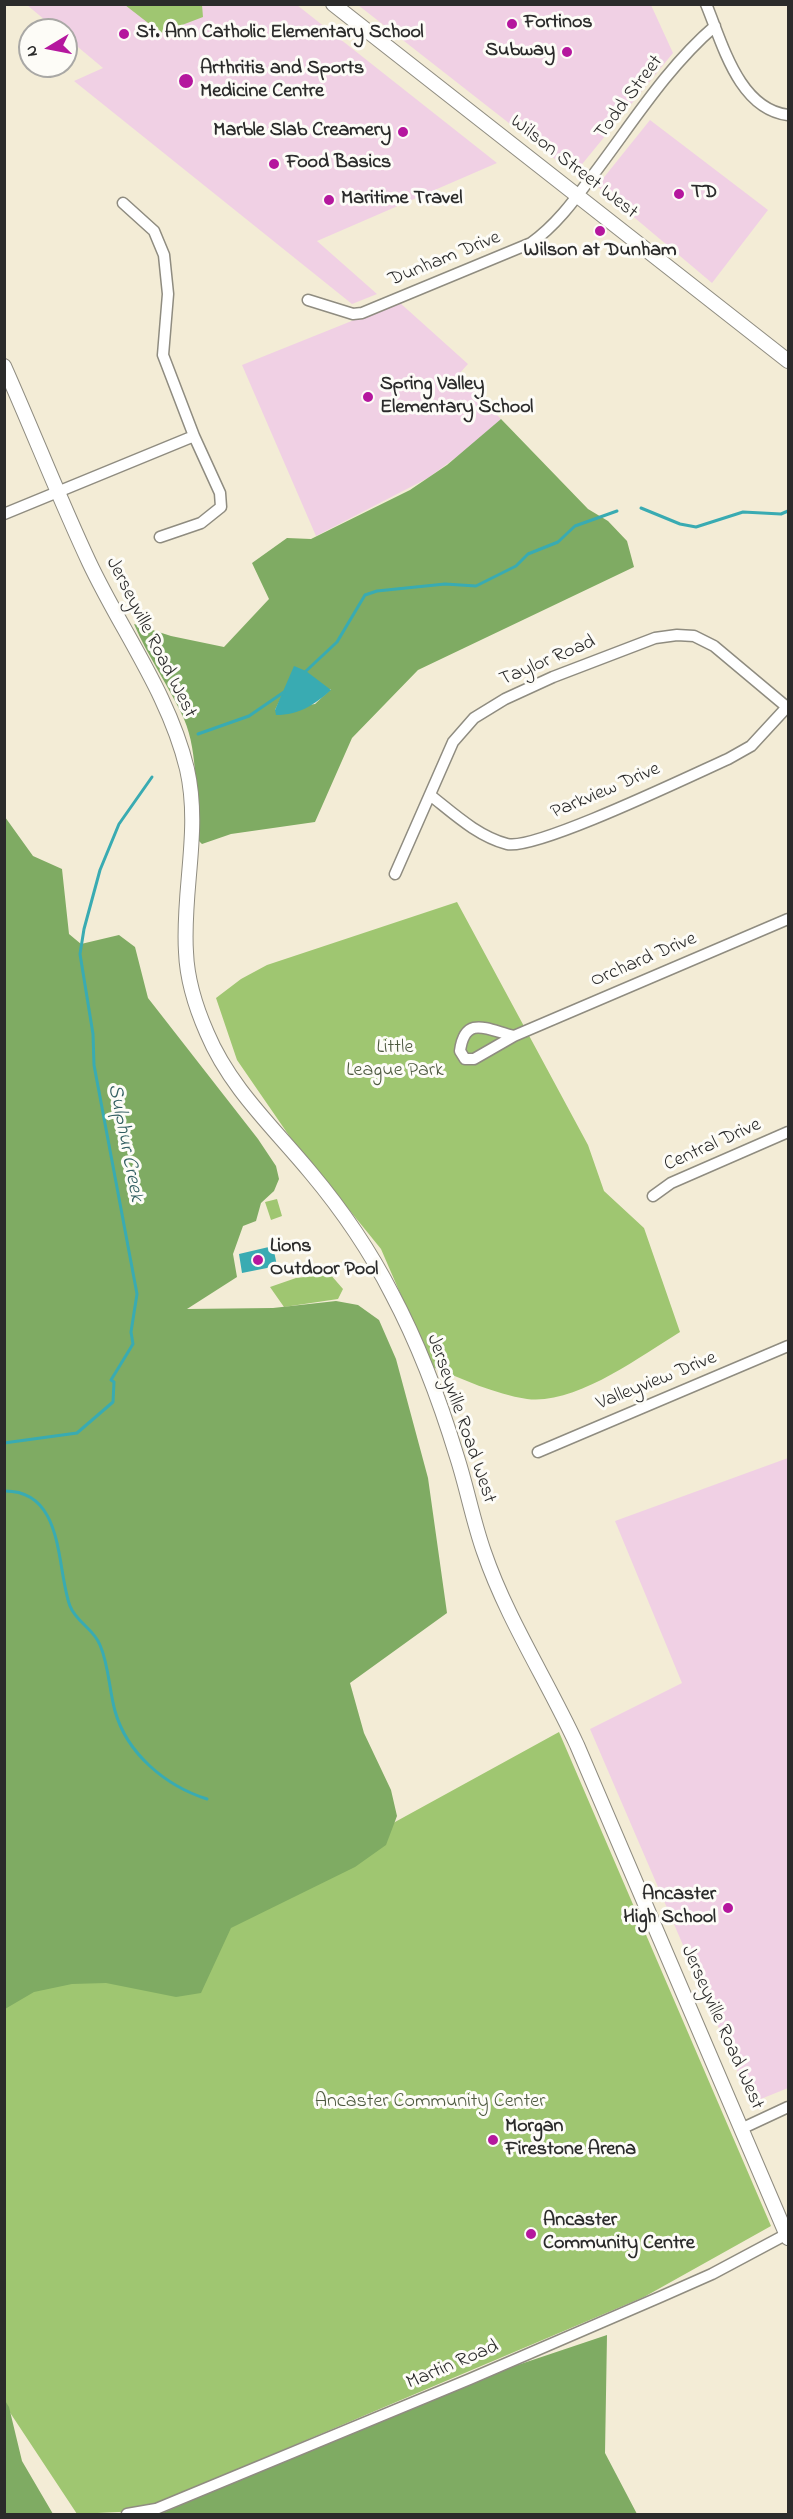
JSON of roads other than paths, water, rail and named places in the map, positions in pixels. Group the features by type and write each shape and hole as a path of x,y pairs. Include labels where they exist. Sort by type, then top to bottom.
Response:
{"main road":[{"name":"Wilson Street West","path":"333,4 789,361"},
{"name":"Jerseyville Road West","path":"4,366 89,562 162,696 178,734 188,774 192,816 186,953 193,994 206,1033 225,1070 337,1205 392,1293 437,1395 484,1552 499,1592 552,1689 788,2236"}],"street":[{"path":"706,4 746,90 759,105 777,114 789,115"},
{"name":"Todd Street","path":"578,195 674,68 715,26"},
{"name":"Dunham Drive","path":"308,300 353,314 369,310 531,243 544,234 578,195"},
{"path":"123,202 154,231 164,255 168,294 164,355 194,436 220,493 221,507 201,523 160,537"},
{"path":"4,514 194,436"},
{"name":"Taylor Road","path":"395,874 453,742 474,718 505,699 553,677 655,638 677,635 694,636 714,646 788,707"},
{"name":"Parkview Drive","path":"430,795 483,834 509,844 534,840 568,829 728,759 751,746 788,707"},
{"name":"Orchard Drive","path":"514,1036 476,1027 468,1029 462,1036 460,1051 465,1059 474,1059 514,1036 789,919"},
{"name":"Central Drive","path":"653,1196 671,1183 789,1132"},
{"name":"Valleyview Drive","path":"538,1452 789,1346"},
{"path":"743,2128 789,2107"},
{"name":"Martin Road","path":"127,2514 156,2509 470,2379 712,2274 788,2236"}],"water":[{"path":"294,666 306,671 331,690 306,708 284,715 276,715 275,710"},
{"name":"Lions Outdoor Pool","path":"273,1246 277,1266 242,1273 239,1254"}],"waterway":[{"path":"641,508 680,524 696,527 743,512 781,514 788,511"},
{"path":"306,671 337,642 365,595 377,591 445,584 476,586 516,566 528,554 558,542 575,526 617,511"},
{"name":"Sulphur Creek","path":"198,734 249,716 284,692"},
{"name":"Sulphur Creek","path":"4,1443 77,1433 113,1402 114,1382 111,1380 133,1344 131,1332 137,1294 94,1065 93,1034 80,954 84,929 100,870 119,824 152,777"},
{"path":"4,1491 24,1494 38,1503 48,1517 55,1534 70,1606 76,1617 94,1634 100,1645 115,1711 129,1741 150,1766 163,1777 207,1799"}],"place":[{"name":"Fortinos","path":"512,24"},
{"name":"St. Ann Catholic Elementary School","path":"124,34"},
{"name":"Subway","path":"567,52"},
{"name":"Arthritis and Sports Medicine Centre","path":"186,81"},
{"name":"Marble Slab Creamery","path":"403,132"},
{"name":"Food Basics","path":"274,164"},
{"name":"TD","path":"679,194"},
{"name":"Maritime Travel","path":"329,200"},
{"name":"Wilson at Dunham","path":"600,231"},
{"name":"Spring Valley Elementary School","path":"368,397"},
{"name":"Lions Outdoor Pool","path":"258,1260"},
{"name":"Ancaster High School","path":"728,1908"},
{"name":"Morgan Firestone Arena","path":"493,2140"},
{"name":"Ancaster Community Centre","path":"531,2234"}],"park label":[{"name":"Little League Park","path":"395,1060"},
{"name":"Ancaster Community Center","path":"430,2103"}]}
